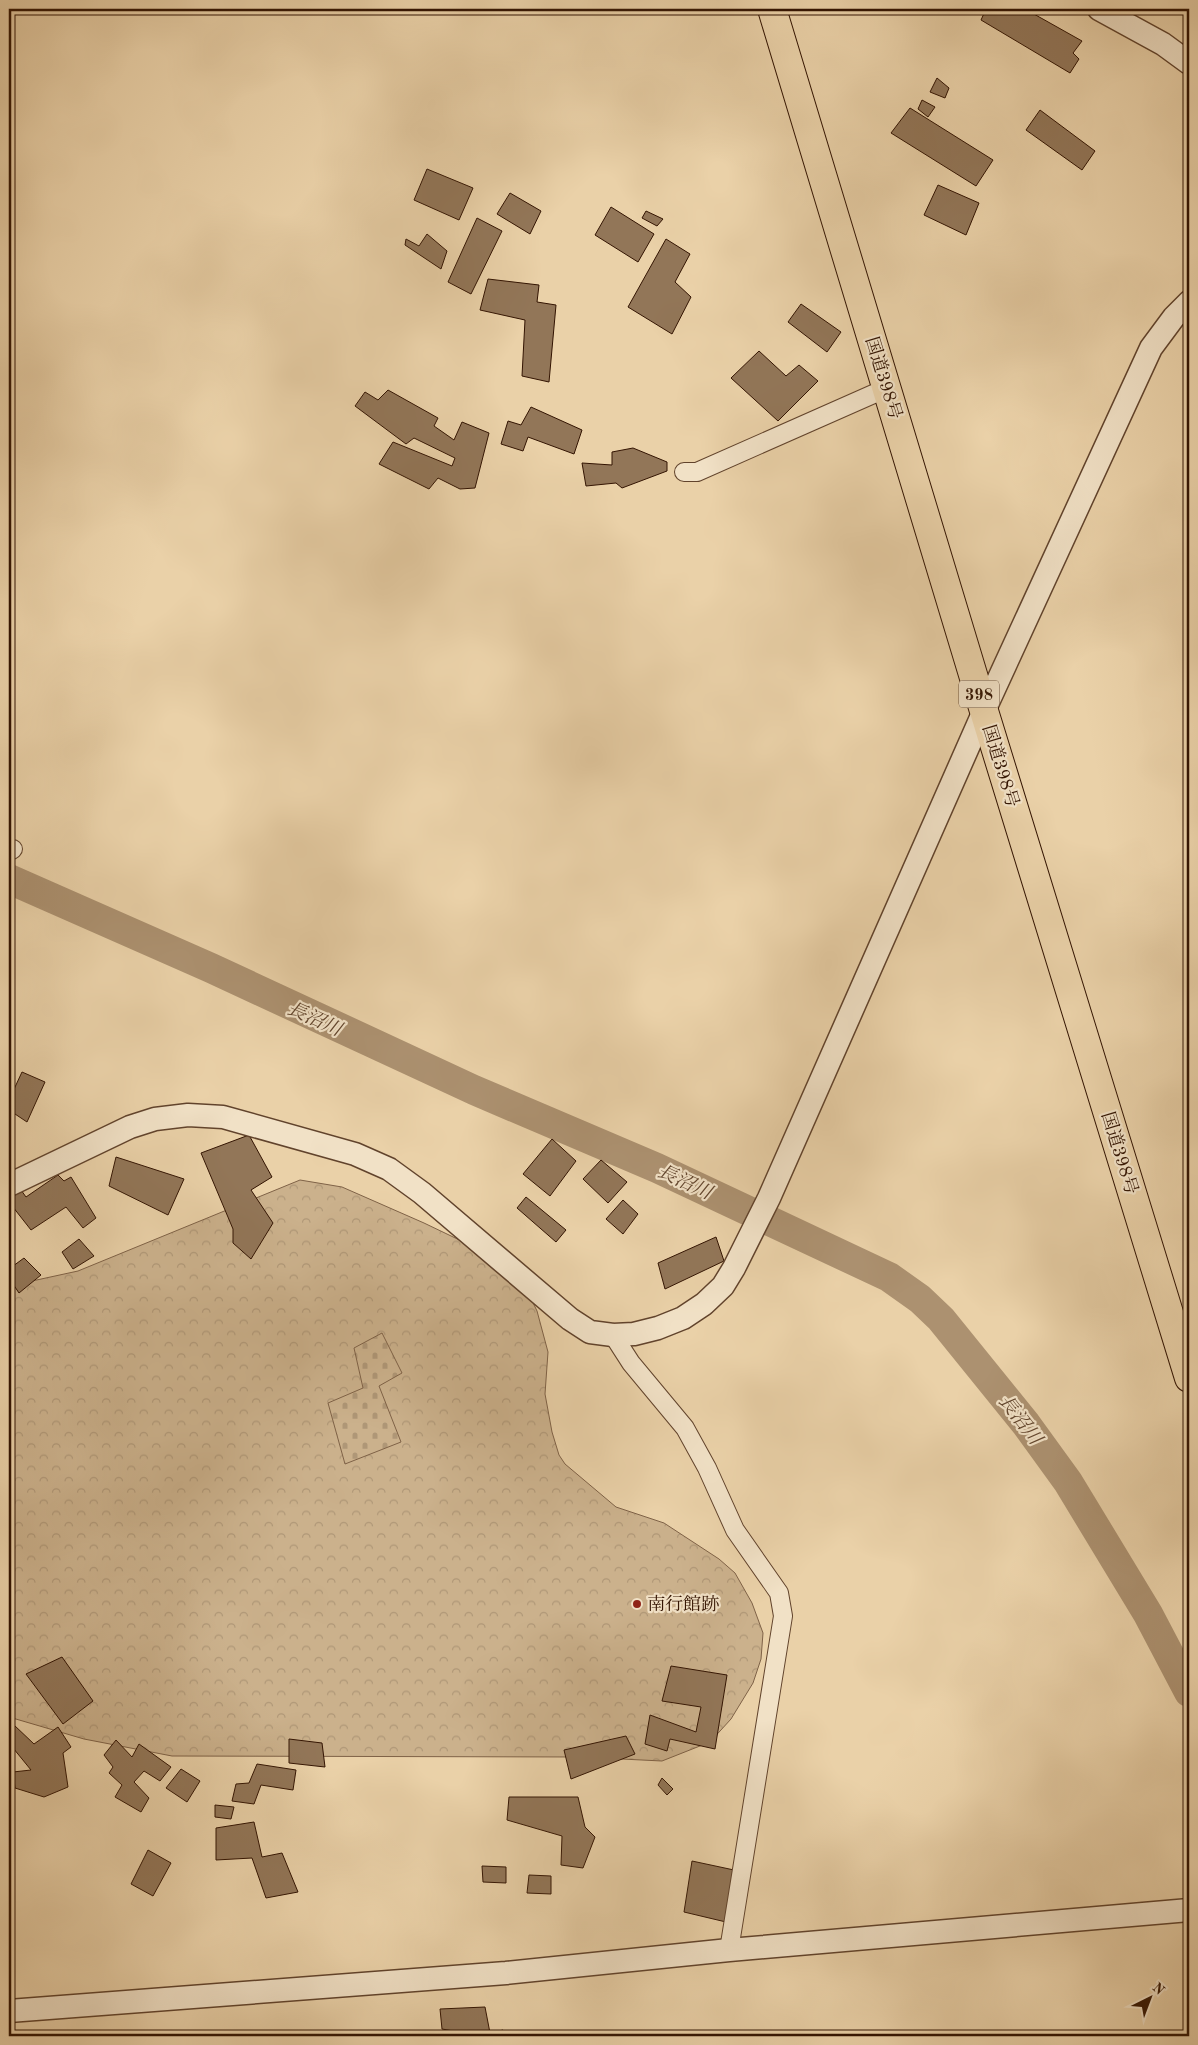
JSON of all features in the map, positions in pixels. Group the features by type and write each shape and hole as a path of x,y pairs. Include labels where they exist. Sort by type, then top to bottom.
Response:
{"highway":[{"name":"国道398号","path":"772,9 984,711 1189,1378"}],"street":[{"path":"1099,9 1163,44 1189,63"},
{"path":"9,1185 130,1127 155,1119 188,1115 223,1117 355,1154 389,1169 422,1192 570,1319 590,1332 613,1335 634,1334 658,1328 683,1318 704,1304 723,1286 769,1198 984,711 1151,348 1174,317 1189,302"},
{"path":"684,472 697,472 887,388"},
{"path":"613,1335 631,1363 685,1428 707,1468 735,1530 779,1593 783,1616 729,1950"},
{"path":"9,2011 506,1974 729,1950 1189,1910"}],"green space":[{"path":"300,1180 342,1187 424,1223 497,1258 522,1280 537,1311 548,1352 545,1394 552,1432 559,1455 565,1464 616,1507 664,1523 719,1559 735,1573 752,1603 763,1633 761,1659 753,1683 731,1719 710,1742 662,1761 581,1757 172,1756 84,1739 9,1717 9,1286 78,1271"},
{"path":"382,1333 402,1373 379,1386 401,1442 345,1464 328,1403 363,1388 354,1348"}],"building":[{"path":"986,9 1025,9 1082,41 1073,53 1079,59 1070,73 981,20"},
{"path":"937,78 949,88 945,98 930,92"},
{"path":"922,100 935,107 928,117 918,109"},
{"path":"910,108 993,160 976,186 891,133"},
{"path":"1040,110 1095,151 1082,170 1026,130"},
{"path":"427,169 473,188 459,220 414,200"},
{"path":"938,185 979,203 966,235 924,215"},
{"path":"510,193 541,211 530,234 497,214"},
{"path":"611,207 654,234 638,262 595,235"},
{"path":"646,211 663,219 657,226 642,218"},
{"path":"477,218 502,231 471,294 448,282"},
{"path":"427,234 447,251 441,269 405,245 406,239 419,246"},
{"path":"666,239 690,254 675,282 691,297 672,334 628,307"},
{"path":"488,279 539,285 537,302 556,305 549,382 522,376 525,320 480,310"},
{"path":"801,304 841,332 827,352 788,322"},
{"path":"759,351 786,376 799,365 818,381 778,421 731,378"},
{"path":"388,390 438,418 434,426 454,440 462,422 489,433 475,488 460,489 438,478 429,489 379,464 393,442 452,466 455,458 414,438 406,444 355,406 365,392 378,400"},
{"path":"531,407 582,430 574,454 528,437 523,451 501,444 508,421 521,425"},
{"path":"633,448 667,462 667,471 622,488 616,483 586,486 582,463 612,465 612,452"},
{"path":"22,1072 45,1082 27,1122 9,1110 9,1100"},
{"path":"249,1135 272,1177 251,1190 273,1223 251,1259 233,1243 233,1229 201,1153"},
{"path":"552,1139 576,1161 550,1196 523,1174"},
{"path":"116,1157 184,1179 168,1215 109,1186"},
{"path":"601,1160 627,1182 608,1203 583,1179"},
{"path":"58,1175 64,1181 71,1177 96,1218 83,1228 66,1207 31,1230 9,1202 9,1197 21,1190 26,1197"},
{"path":"526,1197 566,1230 556,1242 517,1208"},
{"path":"623,1200 638,1214 623,1234 606,1219"},
{"path":"716,1237 724,1261 665,1289 658,1263"},
{"path":"79,1239 94,1256 73,1269 62,1252"},
{"path":"24,1258 41,1275 19,1293 9,1278 9,1269"},
{"path":"62,1657 93,1701 63,1724 26,1674"},
{"path":"671,1666 727,1675 715,1749 670,1739 667,1751 645,1744 650,1715 696,1732 701,1707 662,1701"},
{"path":"14,1725 34,1744 58,1727 71,1747 63,1753 68,1787 44,1797 15,1788 13,1772 31,1770 9,1743 9,1730"},
{"path":"626,1736 635,1754 571,1779 564,1750"},
{"path":"289,1739 322,1743 325,1767 289,1763"},
{"path":"116,1740 132,1757 139,1744 171,1767 160,1781 144,1771 134,1782 149,1798 141,1812 115,1797 122,1785 109,1773 113,1767 104,1755"},
{"path":"257,1764 296,1770 293,1790 261,1785 254,1804 232,1801 236,1784 249,1783"},
{"path":"181,1769 200,1781 187,1802 166,1788"},
{"path":"662,1778 673,1789 667,1795 658,1785"},
{"path":"509,1797 578,1797 585,1827 595,1837 583,1868 561,1865 562,1836 507,1820"},
{"path":"215,1805 234,1807 231,1819 215,1817"},
{"path":"254,1822 262,1857 282,1853 298,1892 266,1898 252,1858 216,1860 216,1828"},
{"path":"148,1850 171,1863 153,1896 131,1884"},
{"path":"692,1861 734,1870 726,1922 684,1912"},
{"path":"482,1866 506,1867 506,1883 483,1882"},
{"path":"529,1875 551,1876 551,1894 527,1893"},
{"path":"485,2007 490,2033 503,2030 504,2036 465,2036 465,2033 442,2029 440,2009"}],"waterway":[{"name":"長沼川","path":"9,879 211,968 474,1090 657,1168 889,1277 920,1299 941,1319 1026,1424 1068,1482 1148,1614 1189,1692"}],"place":[{"name":"南行館跡","path":"637,1604"}]}
